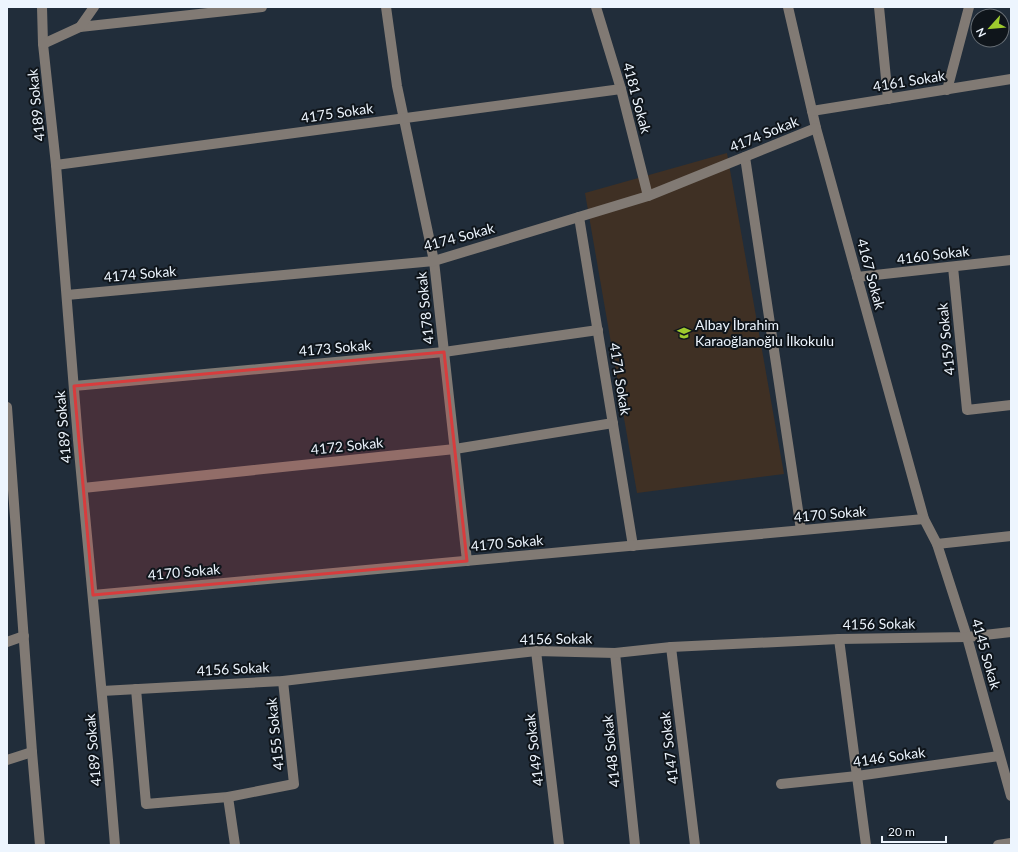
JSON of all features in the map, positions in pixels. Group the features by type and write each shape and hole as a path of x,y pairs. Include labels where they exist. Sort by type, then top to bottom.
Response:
{"street":[{"name":"4189 Sokak","path":"42,7 43,44 56,165 115,845"},
{"path":"80,27 94,7"},
{"path":"43,44 80,27 262,7"},
{"name":"4178 Sokak","path":"386,7 397,86 434,261 467,561"},
{"name":"4181 Sokak","path":"596,7 621,89 648,196"},
{"name":"4167 Sokak","path":"788,7 816,128 857,278 924,519 937,544"},
{"path":"879,7 888,99"},
{"path":"947,90 969,7"},
{"name":"4161 Sokak","path":"812,111 1011,79"},
{"name":"4175 Sokak","path":"56,165 621,89"},
{"name":"4174 Sokak","path":"67,295 434,261 648,196 816,128"},
{"path":"745,157 801,530"},
{"name":"4171 Sokak","path":"579,217 633,546"},
{"name":"4160 Sokak","path":"857,278 1011,260"},
{"name":"4159 Sokak","path":"953,267 967,410 1011,405"},
{"name":"4173 Sokak","path":"74,386 444,352 598,330"},
{"path":"7,408 11,527 24,636 40,845"},
{"name":"4172 Sokak","path":"83,488 455,449 613,422"},
{"name":"4170 Sokak","path":"93,595 924,519"},
{"path":"937,544 1011,536"},
{"name":"4145 Sokak","path":"937,544 967,637 1011,796"},
{"name":"4156 Sokak","path":"102,691 283,681 536,651 615,653 671,647 839,639 967,637 1011,632"},
{"path":"7,642 24,636"},
{"path":"839,639 866,845"},
{"name":"4147 Sokak","path":"671,647 695,845"},
{"name":"4149 Sokak","path":"536,651 559,845"},
{"name":"4148 Sokak","path":"615,653 636,845"},
{"name":"4155 Sokak","path":"228,797 294,784 283,681"},
{"path":"136,689 146,804 228,797 235,845"},
{"path":"7,760 32,752"},
{"name":"4146 Sokak","path":"781,784 857,776 999,756"},
{"path":"998,845 1011,843"}],"highlighted area":[{"path":"444,352 467,561 93,595 74,386"}],"shaded area":[{"name":"Albay İbrahim Karaoğlanoğlu İlkokulu","path":"727,153 784,474 637,493 585,193"}],"place":[{"name":"Albay İbrahim Karaoğlanoğlu İlkokulu","path":"684,333"}]}
